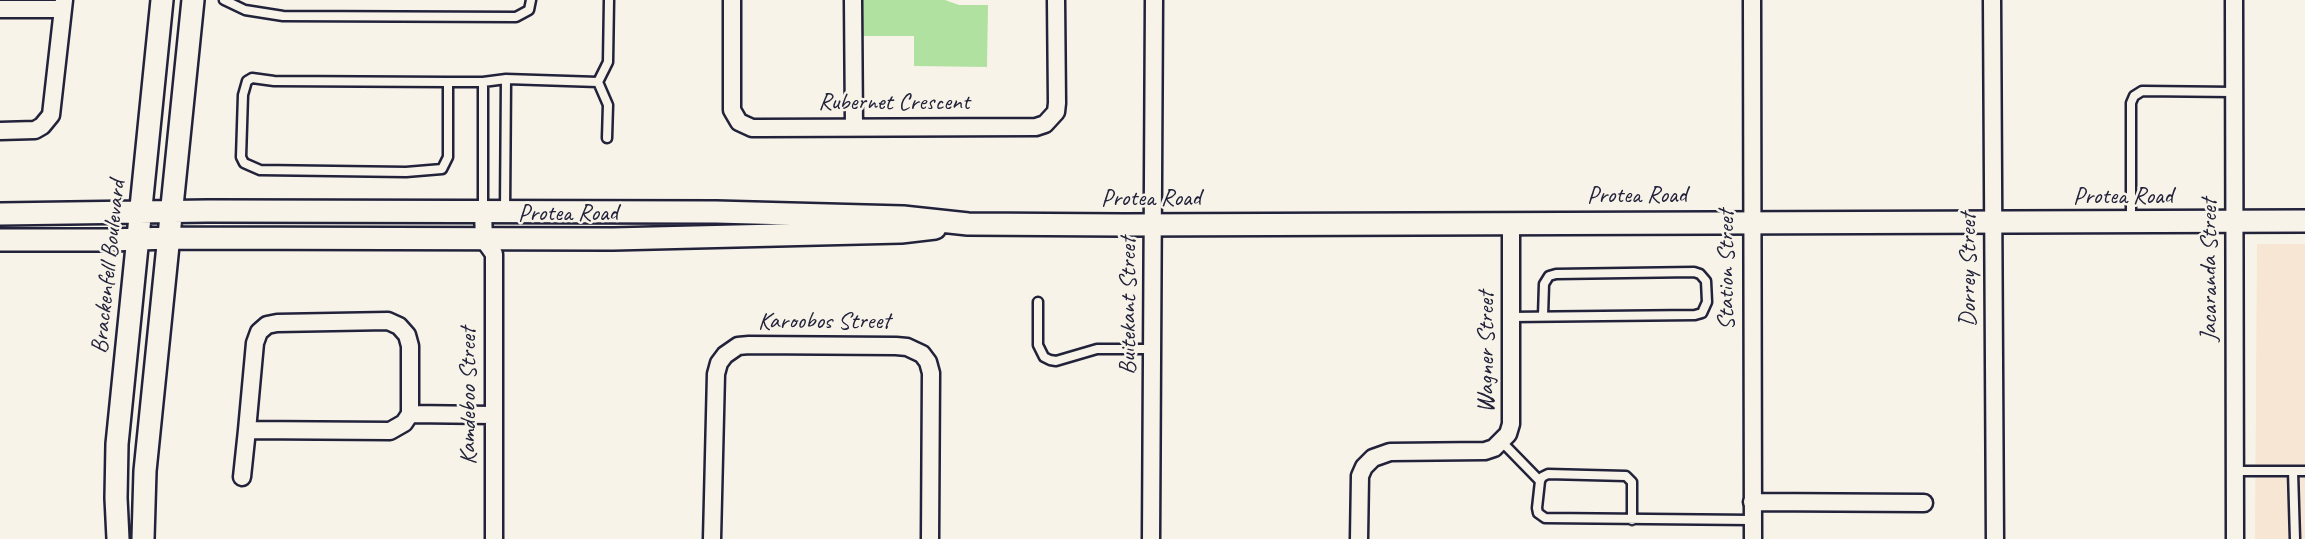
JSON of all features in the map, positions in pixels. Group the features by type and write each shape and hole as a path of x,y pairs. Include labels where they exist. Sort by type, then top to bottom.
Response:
{"street":[{"name":"Brackenfell Boulevard","path":"118,539 117,455 162,0"},
{"path":"142,539 145,471 193,0"},
{"name":"Rubernet Crescent","path":"732,0 732,110 739,122 752,128 1036,127 1045,124 1056,112 1057,103 1056,0"},
{"path":"853,0 854,127"},
{"name":"Buitekant Street","path":"1151,539 1154,0"},
{"name":"Station Street","path":"1752,0 1752,539"},
{"name":"Dorrey Street","path":"1992,0 1995,539"},
{"name":"Jacaranda Street","path":"2234,0 2235,539"},
{"path":"0,9 63,4 51,115 42,126 35,130 0,131"},
{"name":"Kamdeboo Street","path":"483,212 494,244"},
{"name":"Kamdeboo Street","path":"494,539 492,415 494,244 505,212"},
{"name":"Protea Road","path":"0,214 716,212 903,216 968,224"},
{"name":"Protea Road","path":"0,240 168,237 494,244 901,232 968,224 2305,221"},
{"name":"Wagner Street","path":"1359,539 1360,476 1372,458 1390,452 1485,451 1502,442 1508,434 1511,424 1511,222"},
{"path":"242,477 256,337 263,327 272,323 388,321 399,326 409,340 410,414 404,423 390,431 247,430"},
{"name":"Karoobos Street","path":"712,539 716,374 719,363 725,355 738,346 748,345 896,346 907,347 922,354 928,362 931,373 930,539"},
{"path":"410,414 492,415"},
{"path":"1752,502 1924,503"}],"lane":[{"path":"224,0 245,10 283,16 516,17 529,10 531,0"},
{"path":"598,82 608,62 609,0"},
{"path":"448,82 448,157 442,169 406,172 260,170 244,163 241,157 243,95 248,81 252,78 274,81 483,82 517,79 598,82"},
{"path":"505,212 506,79"},
{"path":"483,82 483,212"},
{"path":"598,82 608,105 607,138"},
{"path":"2131,222 2131,103 2134,96 2142,91 2234,92"},
{"path":"1511,317 1702,313 1707,302 1706,281 1700,274 1694,272 1556,274 1549,276 1544,284 1543,316"},
{"path":"1038,302 1038,345 1044,357 1050,360 1056,361 1097,349 1153,348"},
{"path":"1502,442 1539,481"},
{"path":"2235,471 2305,471"},
{"path":"2293,471 2295,539"},
{"path":"1632,520 1632,482 1626,476 1548,474 1539,481 1537,508 1538,513 1545,518 1632,520 1752,520"}],"shaded area":[{"path":"2257,244 2305,244 2305,539 2255,539"}],"green space":[{"path":"860,0 945,0 959,5 988,5 987,67 914,66 914,36 860,36"}]}
